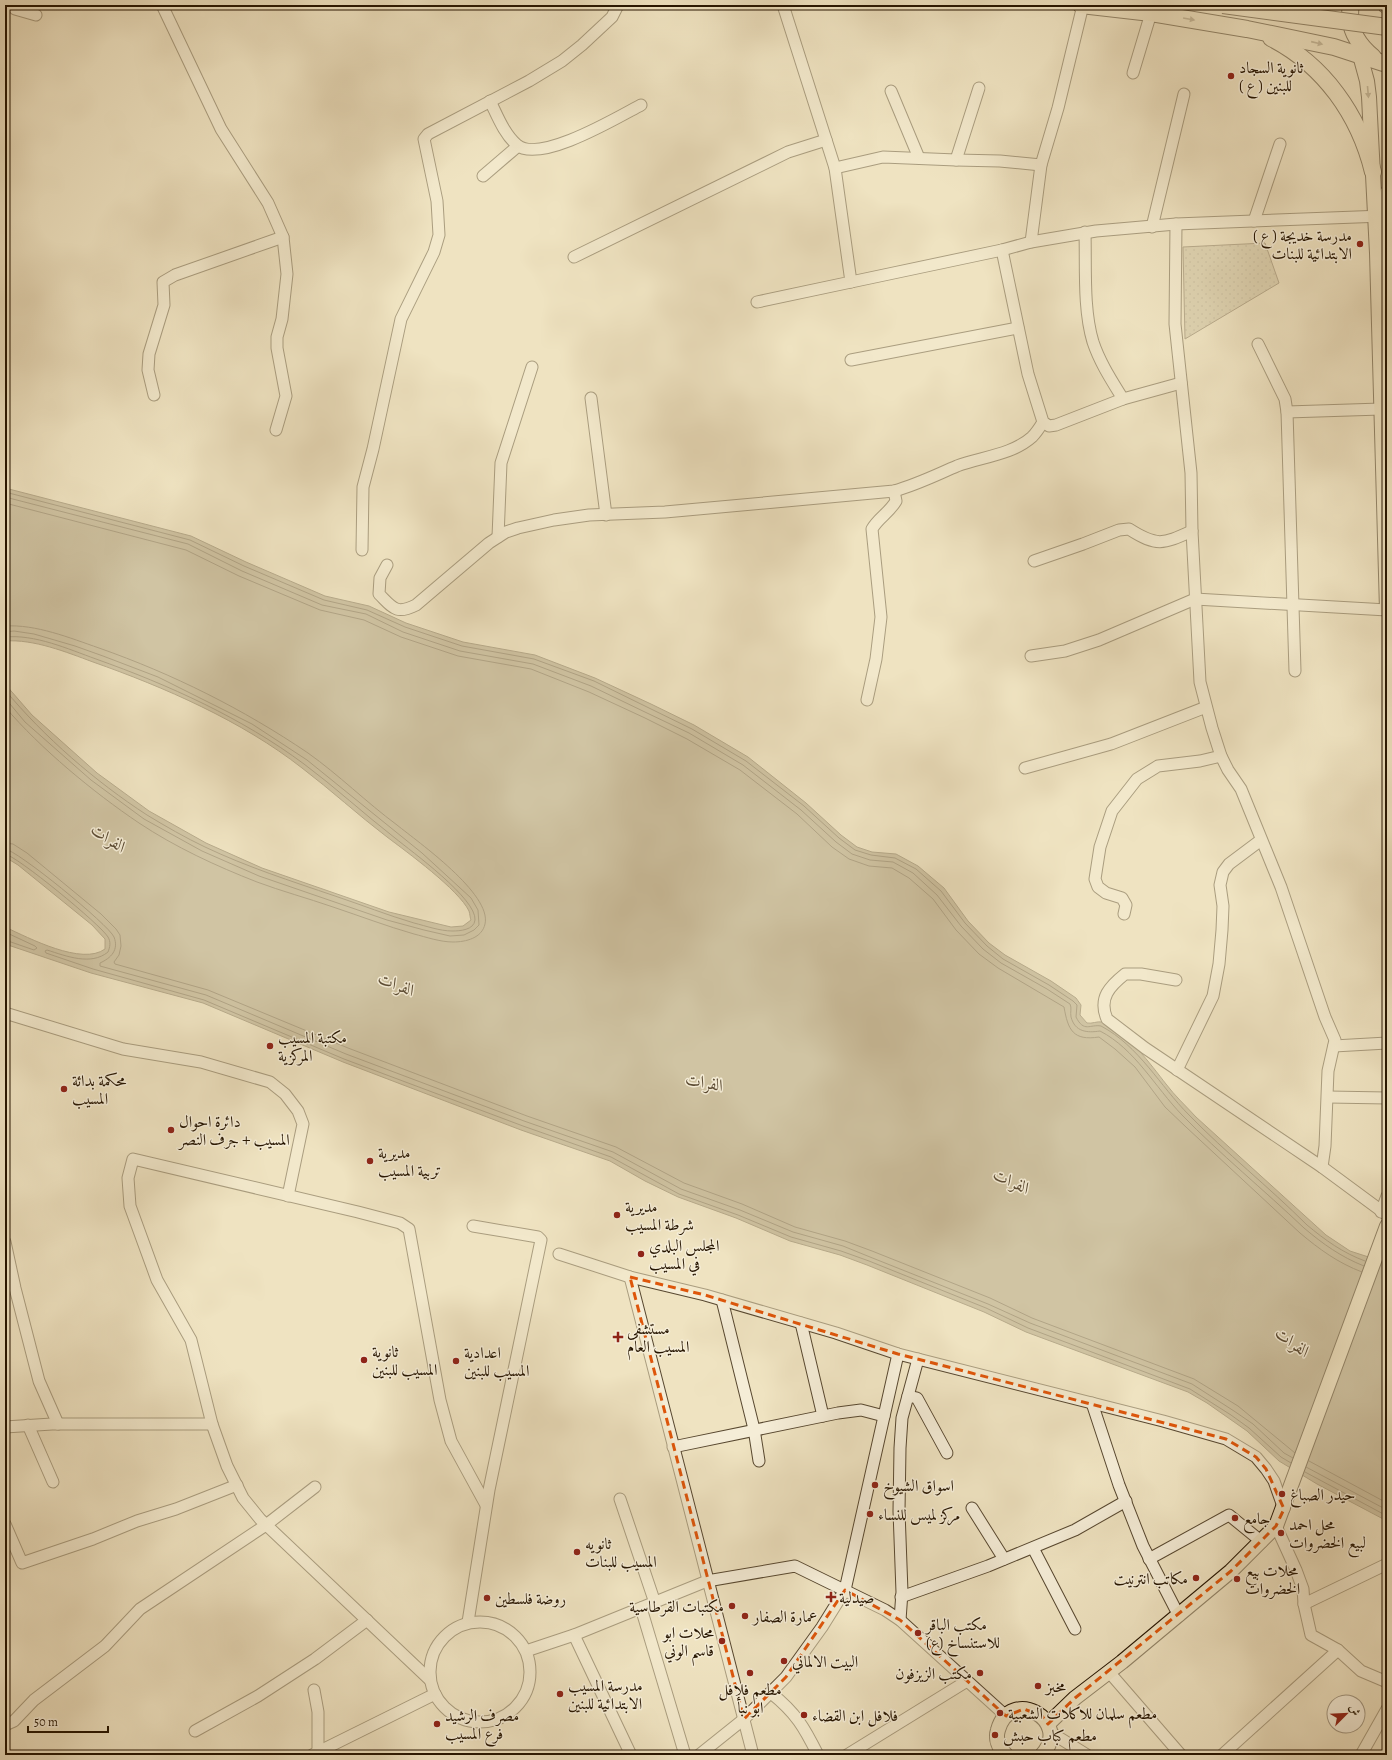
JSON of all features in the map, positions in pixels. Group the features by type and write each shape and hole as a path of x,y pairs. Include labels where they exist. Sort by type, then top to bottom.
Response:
{"highway":[{"path":"1082,5 1151,13 1247,29 1360,54 1385,63"},
{"path":"1223,5 1387,27"},
{"path":"1351,5 1350,21 1353,32 1365,51 1385,63"},
{"path":"1247,29 1281,43 1296,54 1326,81 1342,101 1358,128 1372,172"}],"main road":[{"path":"1353,32 1367,81 1372,172 1380,217 1387,232"},
{"path":"1387,194 1380,217 1377,253 1387,610"},
{"path":"1049,1728 1075,1698 1179,1616 1231,1571 1262,1542 1276,1526 1284,1508 1387,1226"},
{"path":"1001,1754 997,1732 1000,1723 1014,1710 1024,1708 1034,1710 1042,1716 1049,1728 1050,1741 1047,1749 1042,1755"}],"street":[{"path":"13,5 15,9 36,15"},
{"path":"162,5 221,129 268,203 283,237 287,274 282,319 277,337 277,348 286,396 276,430"},
{"path":"362,550 363,487 373,449 400,319 434,252 438,235 437,201 424,139 428,134 529,81 562,61 582,45 612,17 618,5"},
{"path":"782,5 835,168 851,282"},
{"path":"1032,242 1041,165 1058,108 1082,5"},
{"path":"1133,73 1151,13"},
{"path":"956,160 979,88"},
{"path":"891,91 919,158"},
{"path":"1152,227 1184,94"},
{"path":"490,101 508,135 518,146 530,150 545,149 575,139 641,105"},
{"path":"574,257 788,152 826,140"},
{"path":"1254,221 1280,144"},
{"path":"483,176 518,146"},
{"path":"835,168 882,157 1000,161 1041,165"},
{"path":"757,302 1002,250 1032,242 1085,232 1176,224 1380,217"},
{"path":"1176,224 1175,324 1191,473 1192,531 1200,682 1221,756 1228,770 1241,789 1281,886 1335,1040 1328,1071 1325,1146 1322,1167"},
{"path":"1085,232 1089,323 1094,342 1103,364 1123,399"},
{"path":"154,395 148,370 149,354 164,305 163,282 175,275 283,237"},
{"path":"1002,250 1028,374 1043,422 1049,426 1056,425 1123,399 1182,383"},
{"path":"851,360 1018,328"},
{"path":"1258,344 1285,399 1288,412 1295,671"},
{"path":"498,537 501,463 532,367"},
{"path":"591,398 606,515"},
{"path":"1288,412 1382,409"},
{"path":"387,565 380,578 379,594 393,608 399,611 406,610 416,605 476,553 506,532 554,520 606,515 665,512 894,491 911,486 964,464 996,455 1018,446 1032,437 1043,422"},
{"path":"867,700 876,659 881,617 872,529 876,522 890,511 896,501 894,491"},
{"path":"1034,561 1119,530 1129,529 1143,538 1155,542 1172,540 1192,531"},
{"path":"1031,656 1065,651 1099,640 1195,599 1387,610"},
{"path":"1025,768 1111,744 1206,707"},
{"path":"1124,914 1126,905 1122,898 1106,893 1098,887 1095,879 1100,847 1112,811 1137,779 1158,766 1200,761 1221,756"},
{"path":"1177,1070 1213,996 1219,964 1223,906 1220,885 1224,872 1229,864 1262,840"},
{"path":"1176,980 1141,974 1125,974 1110,986 1106,995 1104,1012 1107,1019 1145,1048 1322,1167 1384,1214 1387,1196"},
{"path":"5,1014 123,1049 201,1062 270,1082 285,1094 298,1111 303,1124 288,1196"},
{"path":"1334,1046 1387,1043"},
{"path":"1328,1097 1387,1098"},
{"path":"430,1680 266,1525 244,1498 228,1466 212,1424 190,1340 157,1280 130,1206 128,1178 133,1159 365,1213 400,1223 409,1229 440,1400 451,1441 486,1504"},
{"path":"468,1622 486,1504 541,1240 538,1237 473,1226"},
{"path":"5,1242 15,1288 39,1381 58,1424"},
{"path":"560,1254 630,1276 722,1300 801,1323 898,1354 1163,1421 1226,1439 1256,1458 1266,1469 1271,1475 1284,1508"},
{"path":"630,1276 707,1581 753,1755"},
{"path":"722,1300 754,1430 759,1461"},
{"path":"801,1323 823,1416"},
{"path":"699,1755 744,1719 786,1677 822,1627 845,1590 898,1354"},
{"path":"900,1620 901,1597 899,1511 902,1418 918,1359"},
{"path":"908,1396 917,1398 947,1453"},
{"path":"1092,1403 1126,1501 1149,1559 1179,1616"},
{"path":"673,1447 823,1416 862,1410 884,1416"},
{"path":"5,1427 58,1424 212,1424"},
{"path":"28,1425 53,1482"},
{"path":"5,1524 22,1563 93,1539 137,1521 176,1509 237,1485"},
{"path":"5,1725 14,1721 34,1700 105,1646 140,1609 266,1525 315,1487"},
{"path":"620,1499 655,1603"},
{"path":"901,1597 1033,1548 1075,1530 1126,1501"},
{"path":"972,1508 1004,1559"},
{"path":"1149,1559 1229,1515 1262,1542"},
{"path":"1276,1526 1303,1589 1304,1604 1311,1635 1338,1650 1361,1671 1387,1682"},
{"path":"1033,1548 1075,1629"},
{"path":"1304,1604 1387,1564"},
{"path":"526,1651 574,1635 707,1581 795,1566 885,1610 900,1620 1006,1716"},
{"path":"641,1608 685,1755"},
{"path":"195,1731 258,1696 315,1659 367,1620"},
{"path":"482,1621 496,1624 508,1630 518,1639 526,1651 530,1668 528,1685 521,1701 504,1716 493,1720 476,1722 459,1718 445,1708 434,1694 430,1680 432,1655 438,1643 446,1634 456,1627 468,1622 482,1621"},
{"path":"574,1635 631,1755"},
{"path":"1222,1755 1338,1650"},
{"path":"1109,1672 1181,1755"},
{"path":"848,1755 967,1681"},
{"path":"314,1690 318,1712 315,1753"},
{"path":"771,1693 794,1714 805,1730 818,1755"},
{"path":"315,1753 434,1694"},
{"path":"1361,1755 1387,1709"},
{"path":"1049,1728 1086,1755"}],"highlighted area":[{"path":"630,1277 705,1295 898,1354 1226,1439 1256,1457 1266,1469 1284,1509 1276,1526 1231,1571 1075,1698 1048,1724 1042,1716 1024,1709 1006,1716 900,1620 845,1590 786,1677 744,1719"}],"shaded area":[{"path":"1265,243 1279,283 1185,339 1183,247"}],"water":[{"name":"الفرات","path":"5,488 191,536 246,562 325,596 369,606 406,623 463,642 535,655 595,678 694,725 748,757 806,803 841,835 857,847 872,852 896,854 918,866 944,888 968,921 989,943 1005,955 1051,981 1076,998 1081,1005 1080,1015 1087,1023 1102,1022 1120,1032 1129,1040 1173,1093 1196,1117 1326,1235 1350,1251 1387,1263 1387,1521 1317,1484 1279,1461 1247,1431 1207,1403 1188,1392 1026,1332 984,1312 867,1265 840,1255 790,1241 736,1218 678,1197 645,1181 610,1161 521,1130 343,1062 203,1003 91,973 5,944 5,927 41,943 70,952 83,954 95,953 105,949 105,939 92,925 18,865 5,857 5,684 32,715 97,773 149,811 206,843 262,868 389,912 451,927 463,926 471,920 469,911 463,902 444,882 376,829 302,768 254,735 202,707 147,682 50,647 27,642 5,641"}],"place":[{"name":"ثانوية السجاد ( ع ) للبنين","path":"1231,76"},
{"name":"مدرسة خديجة ( ع ) الابتدائية للبنات","path":"1360,244"},
{"name":"مكتبة المسيب المركزية","path":"270,1046"},
{"name":"محكمة بدائة المسيب","path":"64,1089"},
{"name":"دائرة احوال المسيب + جرف النصر","path":"171,1130"},
{"name":"مديرية تربية المسيب","path":"370,1161"},
{"name":"مديرية شرطة المسيب","path":"617,1215"},
{"name":"المجلس البلدي في المسيب","path":"641,1254"},
{"name":"مستشفى المسيب العام","path":"618,1337"},
{"name":"ثانوية المسيب للبنين","path":"364,1360"},
{"name":"اعدادية المسيب للبنين","path":"456,1361"},
{"name":"اسواق الشيوخ","path":"875,1485"},
{"name":"حيدر الصباغ","path":"1282,1494"},
{"name":"مركز لميس للنساء","path":"870,1514"},
{"name":"جامع","path":"1235,1518"},
{"name":"محل احمد لبيع الخضروات","path":"1281,1533"},
{"name":"ثانويه المسيب للبنات","path":"577,1552"},
{"name":"مكاتب انترنيت","path":"1196,1578"},
{"name":"محلات بيع الخضروات","path":"1237,1579"},
{"name":"صيدلية","path":"831,1597"},
{"name":"روضة فلسطين","path":"487,1598"},
{"name":"مكتبات القرطاسية","path":"732,1606"},
{"name":"عمارة الصفار","path":"745,1616"},
{"name":"مكتب الباقر (ع) للاستنساخ","path":"918,1633"},
{"name":"محلات ابو قاسم الوني","path":"722,1641"},
{"name":"البيت الالماني","path":"784,1661"},
{"name":"مطعم فلافل ابو نبأ","path":"750,1673"},
{"name":"مكتب الزيزفون","path":"980,1673"},
{"name":"مخبز","path":"1038,1686"},
{"name":"مدرسة المسيب الابتدائية للبنين","path":"560,1694"},
{"name":"مطعم سلمان للاكلات الشعبية","path":"1000,1713"},
{"name":"فلافل ابن القضاء","path":"804,1715"},
{"name":"مصرف الرشيد فرع المسيب","path":"437,1724"},
{"name":"مطعم كباب حبش","path":"995,1735"}]}
